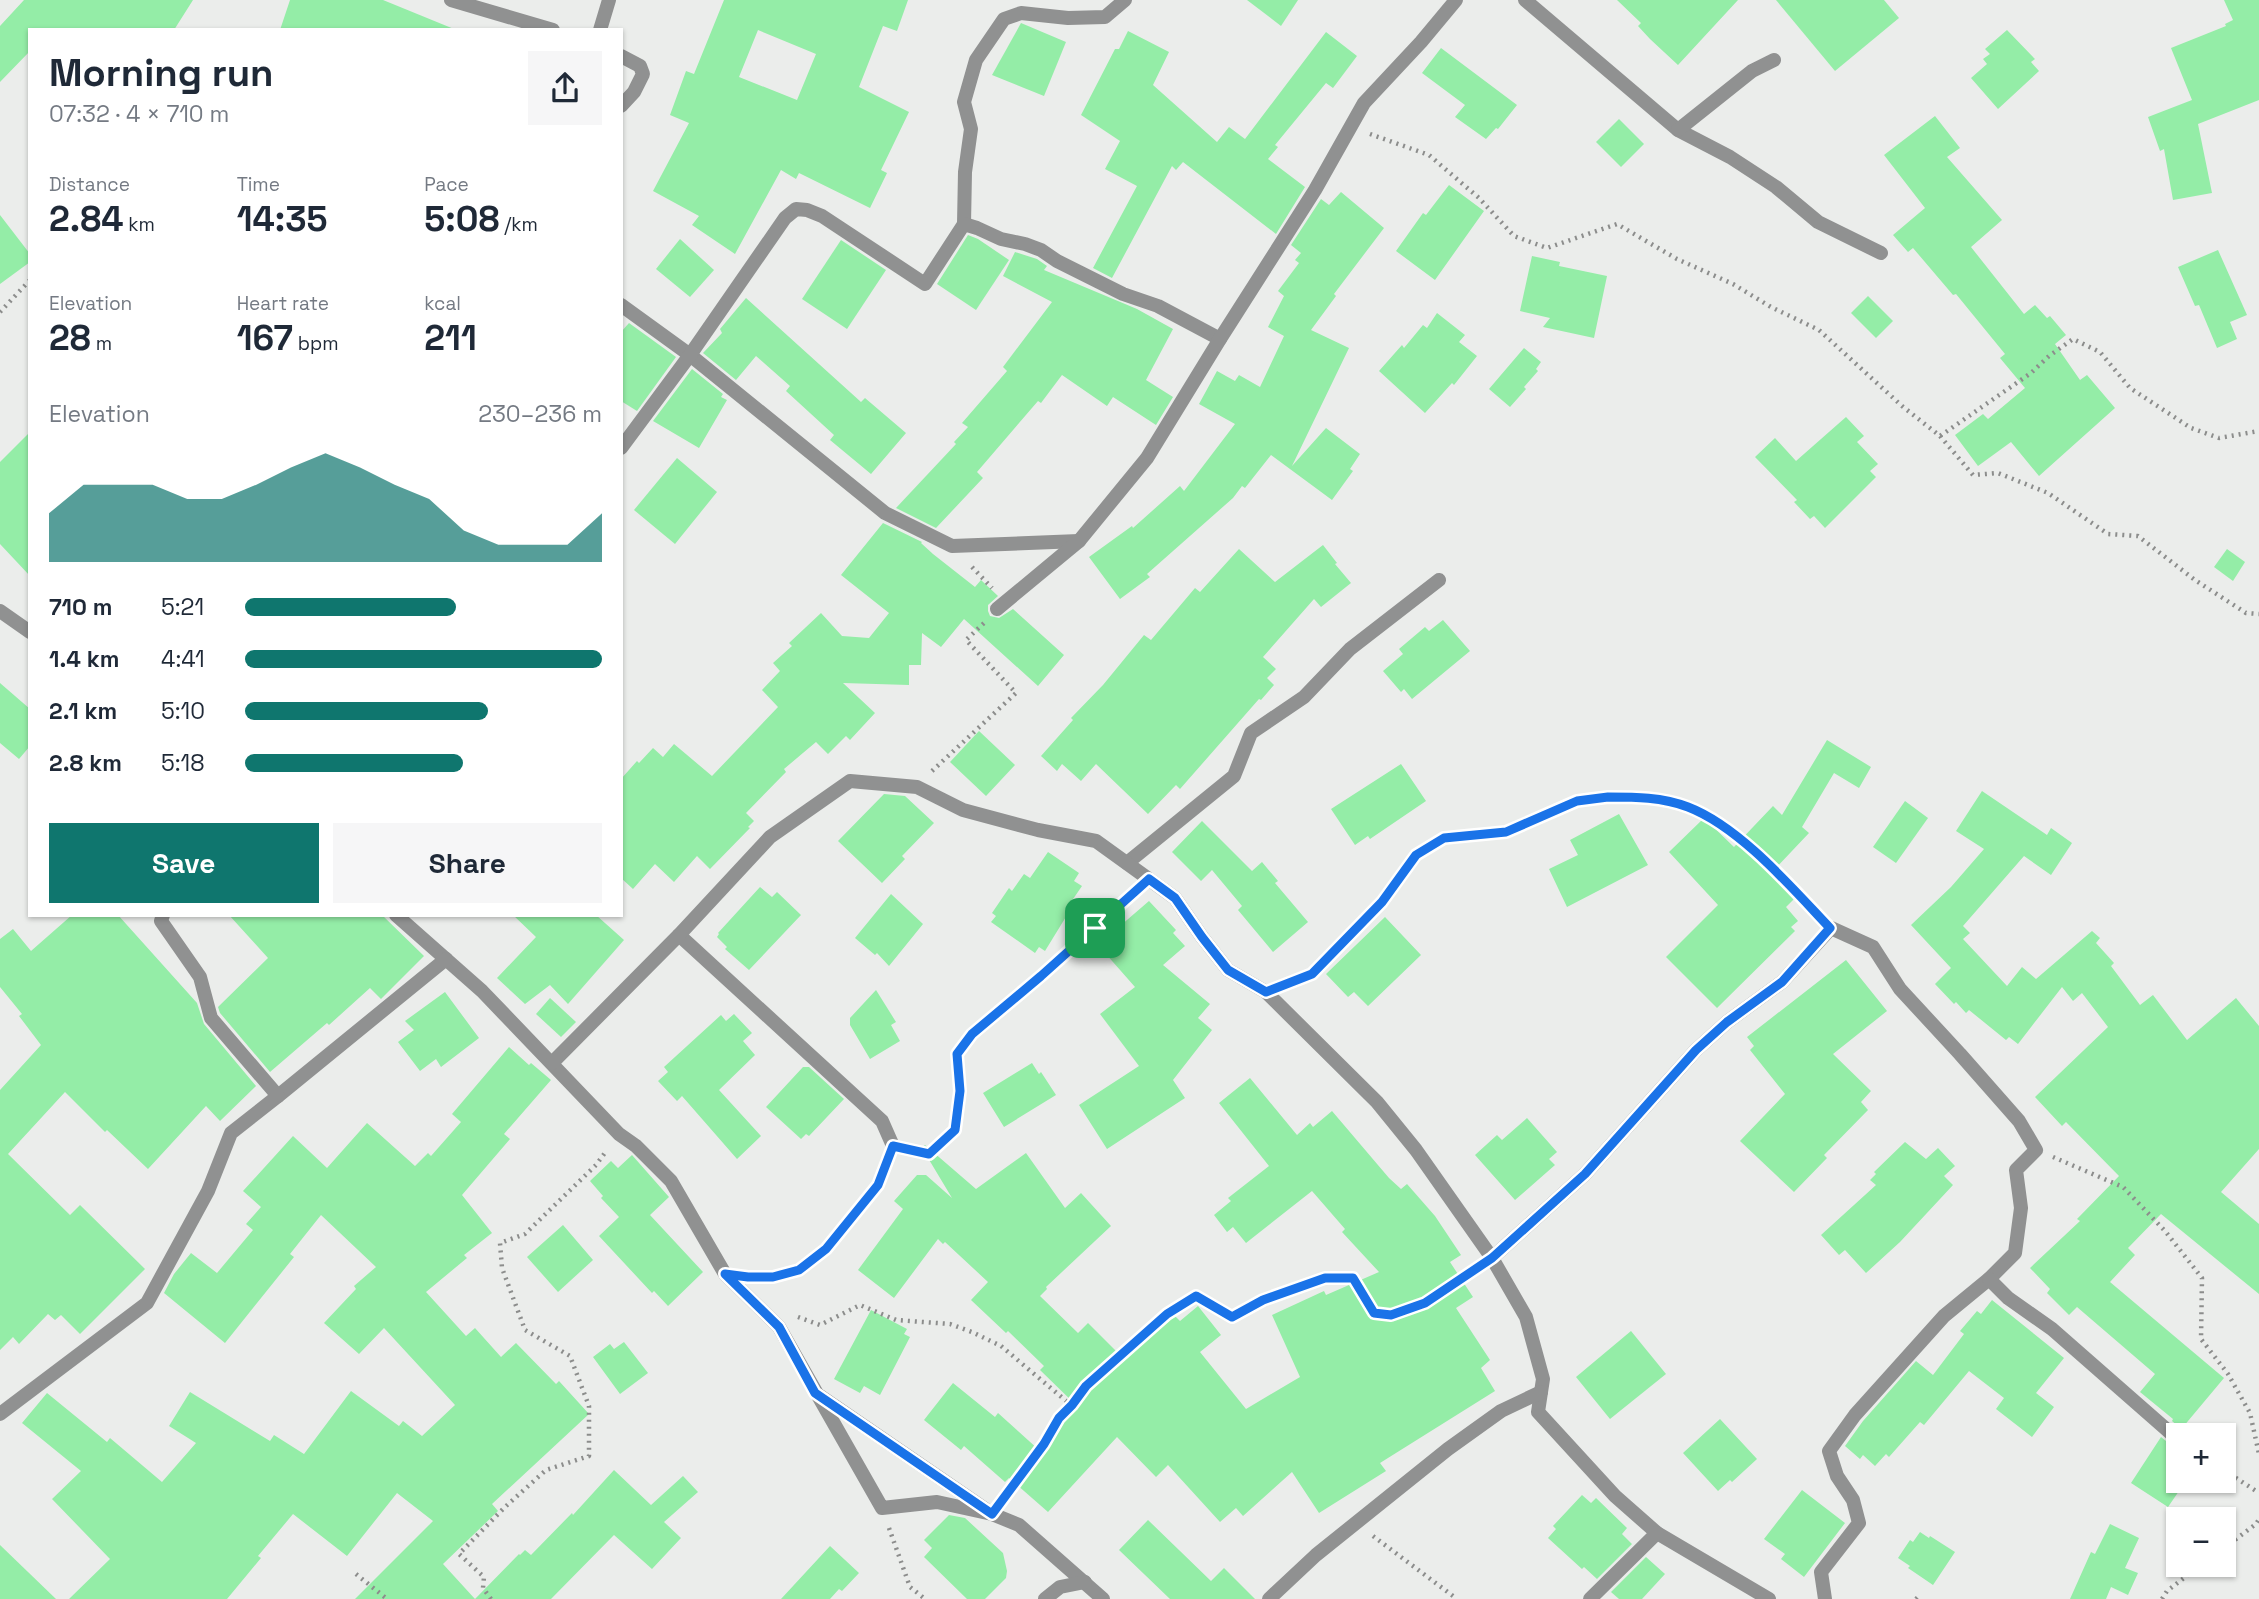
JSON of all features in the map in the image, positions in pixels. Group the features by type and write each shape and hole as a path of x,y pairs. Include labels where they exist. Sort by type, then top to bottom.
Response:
{"street":[{"path":"451,0 546,28"},
{"path":"601,28 609,0"},
{"path":"623,445 690,355 785,218 796,209 822,216 925,284 964,224 965,172 971,129 964,102 976,60 1004,19 1021,13 1069,18 1105,17 1125,0"},
{"path":"997,609 1079,541 1147,458 1315,190 1364,103 1456,0"},
{"path":"1525,0 1678,131 1730,157 1776,187 1818,222 1881,253"},
{"path":"623,57 640,66 643,74 634,92 623,104"},
{"path":"1678,131 1752,71 1774,60"},
{"path":"964,224 1001,239 1041,250 1057,261 1123,294 1158,306 1220,339"},
{"path":"623,306 690,355 885,513 952,546 1079,541"},
{"path":"1127,863 1234,776 1251,733 1304,697 1350,649 1439,580"},
{"path":"0,611 28,631"},
{"path":"552,1063 679,935 770,837 850,781 917,787 963,810 1038,830 1096,841 1175,898 1228,970 1266,992 1377,1102 1416,1150 1492,1258 1526,1317 1543,1379 1538,1412 1615,1496 1657,1533 1769,1599"},
{"path":"162,917 161,921 200,977 211,1018 278,1096"},
{"path":"398,917 482,991 619,1134 636,1146 671,1181 725,1274 779,1327 882,1508 937,1502 992,1514 1019,1525 1104,1599"},
{"path":"1492,1258 1585,1174 1696,1050 1727,1022 1782,982 1830,928 1872,947 1900,989 2019,1121 2036,1150 2016,1170 2021,1208 2015,1253 1989,1279 1944,1316 1855,1415 1829,1451 1837,1476 1853,1500 1859,1523 1821,1572 1825,1599"},
{"path":"679,935 882,1121 893,1146"},
{"path":"0,1414 146,1303 208,1191 231,1133 446,959"},
{"path":"1989,1279 2008,1298 2052,1329 2166,1429"},
{"path":"1269,1599 1316,1555 1448,1449 1501,1412 1541,1392"},
{"path":"815,1393 992,1514"},
{"path":"1590,1599 1657,1533"},
{"path":"1045,1599 1060,1587 1085,1582"}],"path":[{"path":"1350,128 1429,155 1479,198 1514,236 1547,248 1616,224 1677,259 1733,284 1819,330 1902,406 1940,436 1973,475 1997,472 2048,492 2108,534 2138,536 2195,580 2246,613 2259,614"},
{"path":"0,312 28,282"},
{"path":"1940,436 2031,373 2073,339 2100,352 2130,388 2191,428 2220,439 2259,431"},
{"path":"917,787 1016,693 966,640 997,609 992,587 952,546"},
{"path":"1266,992 1312,974 1382,902 1416,855 1444,838 1506,832 1577,801 1608,797 1649,797 1687,807 1717,821 1776,871 1830,928"},
{"path":"759,1283 748,1277 773,1277 799,1270 826,1249 878,1185 893,1146 929,1154 955,1130 960,1091 957,1054 972,1034 1149,879"},
{"path":"491,1599 483,1588 484,1577 459,1554 546,1470 589,1456 589,1406 570,1356 525,1330 502,1268 500,1243 525,1234 596,1164 619,1134"},
{"path":"2036,1150 2123,1187 2165,1231 2202,1278 2201,1339 2228,1374 2250,1413 2259,1454"},
{"path":"992,1514 1044,1444 1059,1418 1086,1386 1167,1314 1196,1296 1232,1317 1263,1300 1325,1278 1353,1278 1374,1313 1391,1315 1425,1303 1492,1258"},
{"path":"789,1313 820,1325 860,1305 896,1320 950,1324 1001,1346 1072,1405"},
{"path":"2236,1478 2259,1493"},
{"path":"882,1508 910,1587 925,1599"},
{"path":"2236,1539 2256,1524 2259,1518"},
{"path":"1355,1523 1457,1599"},
{"path":"356,1574 387,1599"},
{"path":"2162,1599 2167,1591 2185,1577"}],"building":[{"path":"24,0 193,0 175,28 28,28 28,53 0,82 0,26"},
{"path":"290,0 383,0 452,28 281,28"},
{"path":"724,0 908,0 897,31 883,26 859,87 909,112 881,170 887,173 870,208 799,173 796,179 781,170 735,254 692,225 699,216 653,191 689,123 670,115 686,71 694,74","holes":["758,30 816,54 797,100 739,77"]},
{"path":"1247,0 1298,0 1281,26"},
{"path":"1617,0 1738,0 1678,65 1650,39 1638,26 1641,23"},
{"path":"1776,0 1884,0 1899,18 1835,71"},
{"path":"2224,0 2259,0 2259,100 2198,124 2212,193 2173,200 2164,149 2160,151 2148,117 2192,100 2171,48 2226,26 2225,24 2233,20"},
{"path":"1021,23 1066,42 1044,96 992,75"},
{"path":"2007,30 2035,59 2031,62 2039,71 1998,109 1971,78 1987,64 1983,59 1990,54 1985,49"},
{"path":"1128,31 1169,52 1153,85 1217,142 1229,127 1245,139 1326,32 1357,56 1333,88 1326,83 1275,145 1278,147 1268,159 1305,187 1276,234 1183,162 1176,170 1172,166 1112,278 1093,268 1137,186 1105,169 1120,141 1081,115 1115,49 1119,49"},
{"path":"1441,48 1517,105 1498,129 1486,139 1455,117 1465,105 1422,73"},
{"path":"1935,116 1960,148 1947,157 2002,220 1971,247 2024,314 2035,305 2047,318 2050,316 2066,335 2055,344 2080,380 2087,375 2115,408 2039,476 2011,442 1978,466 1955,435 1983,414 1988,419 2025,388 2000,358 2005,354 1956,294 1953,295 1913,248 1908,252 1893,235 1925,208 1884,155"},
{"path":"1619,119 1644,144 1621,167 1596,142"},
{"path":"1449,185 1484,211 1435,280 1396,251 1423,213 1426,215"},
{"path":"1341,192 1384,228 1334,294 1336,296 1311,330 1349,348 1292,466 1326,428 1360,454 1350,469 1353,471 1332,500 1271,455 1245,488 1242,486 1233,498 1147,574 1150,577 1120,599 1089,557 1132,526 1133,528 1180,486 1184,491 1235,424 1199,404 1217,371 1235,381 1239,375 1260,387 1284,336 1268,327 1284,296 1278,291 1299,263 1295,260 1301,253 1291,245 1321,199 1329,205"},
{"path":"0,215 28,251 28,263 0,284"},
{"path":"968,235 1009,260 976,310 937,284"},
{"path":"680,239 714,270 690,297 656,269"},
{"path":"841,240 886,270 847,329 802,299"},
{"path":"2218,250 2247,315 2230,322 2237,339 2217,348 2199,305 2195,306 2178,267"},
{"path":"1015,252 1037,259 1047,266 1044,270 1137,309 1173,329 1146,380 1173,397 1156,425 1113,397 1107,406 1062,375 1041,403 1038,401 977,472 983,478 936,528 896,508 956,444 954,442 968,427 962,423 1007,371 1003,367 1052,302 1003,276"},
{"path":"1532,256 1560,262 1559,266 1607,276 1594,338 1543,327 1550,318 1520,311"},
{"path":"1868,296 1893,321 1876,338 1851,313"},
{"path":"746,298 861,402 865,398 906,433 871,474 830,440 834,435 786,391 790,386 756,356 736,380 703,353 722,333 720,329"},
{"path":"1437,313 1465,335 1459,342 1477,356 1454,385 1452,383 1425,413 1379,371 1402,345 1404,348 1423,325 1427,328"},
{"path":"629,323 676,357 637,411 623,402 623,330"},
{"path":"1524,348 1541,362 1536,369 1538,371 1524,387 1526,389 1510,407 1489,389"},
{"path":"692,369 727,400 699,448 653,421"},
{"path":"1846,417 1864,436 1857,442 1878,464 1870,471 1876,477 1825,528 1814,516 1810,519 1794,502 1797,500 1755,457 1775,438 1796,461"},
{"path":"28,434 28,574 0,544 0,462"},
{"path":"677,458 717,492 675,544 634,510"},
{"path":"883,523 922,542 975,587 981,580 998,596 988,605 990,616 999,618 1013,609 1064,655 1038,686 964,619 941,647 922,633 921,665 909,665 909,685 843,683 875,713 850,740 846,736 828,754 816,742 784,769 786,772 746,813 754,821 748,827 750,828 710,869 697,856 674,882 655,864 633,889 623,880 623,777 653,748 663,757 674,744 712,776 778,707 762,690 780,671 773,663 792,646 789,643 821,613 842,636 869,638 889,613 841,575"},
{"path":"1323,545 1351,583 1321,607 1314,599 1263,657 1276,669 1267,678 1274,685 1180,789 1176,785 1148,814 1096,764 1081,781 1062,764 1057,771 1041,756 1144,635 1151,640 1195,588 1200,592 1239,549 1275,582"},
{"path":"2227,549 2245,562 2233,581 2214,567"},
{"path":"1443,620 1470,651 1412,699 1404,689 1401,692 1383,671 1403,654 1399,649 1425,627 1429,631"},
{"path":"0,683 28,707 28,748 19,759 0,743"},
{"path":"979,731 1015,765 986,796 950,762"},
{"path":"1827,740 1871,767 1859,788 1834,773 1802,827 1809,833 1771,873 1795,898 1786,907 1798,921 1791,927 1795,931 1717,1008 1666,957 1718,905 1669,852 1704,818 1734,847 1773,806 1782,815"},
{"path":"1401,764 1426,801 1370,839 1368,836 1355,845 1331,809"},
{"path":"1982,791 2047,835 2051,828 2072,843 2051,875 2024,856 1963,926 1970,933 1963,939 2007,986 2022,967 2036,979 2092,931 2100,938 2096,943 2114,963 2111,966 2140,1005 2153,995 2187,1040 2236,998 2259,1026 2259,1149 2221,1192 2259,1224 2259,1294 2161,1214 2128,1248 2135,1255 2110,1282 2224,1378 2186,1423 2174,1423 2140,1392 2155,1374 2077,1307 2069,1315 2047,1293 2050,1289 2030,1268 2080,1221 2077,1219 2119,1176 2066,1122 2062,1126 2035,1097 2108,1027 2082,993 2073,1001 2062,987 2018,1044 2009,1037 2006,1040 1969,1010 1966,1013 1935,984 1951,968 1911,925 1951,887 1984,849 1956,831"},
{"path":"884,794 905,796 934,823 902,856 905,859 882,883 838,841"},
{"path":"1905,801 1928,818 1896,863 1873,847"},
{"path":"1619,814 1648,865 1567,907 1549,869 1578,855 1570,840"},
{"path":"1202,821 1252,871 1262,862 1278,881 1275,883 1308,922 1273,952 1238,910 1242,906 1212,870 1201,881 1172,852"},
{"path":"1048,852 1079,873 1074,881 1082,886 1045,951 1039,947 1035,953 991,922 996,916 992,913 1009,888 1012,891 1024,874 1030,878"},
{"path":"760,887 772,897 777,892 801,915 749,970 725,949 727,947 717,937"},
{"path":"891,894 923,924 889,966 877,953 875,955 855,938"},
{"path":"1149,901 1176,930 1173,933 1185,946 1163,965 1210,1004 1198,1018 1212,1030 1173,1080 1185,1098 1107,1149 1079,1105 1139,1066 1100,1014 1135,987 1098,945"},
{"path":"70,917 120,917 197,1003 204,1024 256,1086 220,1121 206,1106 148,1169 107,1130 105,1132 65,1092 8,1154 70,1215 80,1205 145,1269 80,1334 61,1315 55,1320 48,1314 19,1344 13,1337 0,1350 0,1090 41,1045 19,1016 22,1014 0,987 0,939 13,929 31,951"},
{"path":"231,917 384,917 424,956 381,999 370,988 270,1072 220,1013 218,1007 268,958"},
{"path":"515,917 598,917 624,940 568,1004 550,985 525,1004 497,978 536,937"},
{"path":"1385,917 1421,955 1368,1006 1354,992 1348,997 1326,974"},
{"path":"1846,960 1887,1011 1833,1054 1871,1091 1861,1102 1868,1110 1824,1155 1827,1158 1794,1192 1740,1141 1785,1094 1750,1050 1754,1046 1747,1037"},
{"path":"876,990 896,1022 891,1025 900,1041 870,1059 850,1025 850,1018"},
{"path":"445,992 479,1038 441,1067 436,1059 420,1071 398,1042 414,1030 405,1021"},
{"path":"550,998 576,1022 561,1037 536,1014"},
{"path":"734,1014 752,1033 743,1041 755,1055 719,1090 761,1136 737,1159 682,1096 677,1101 658,1081 668,1072 664,1067 721,1015 726,1021"},
{"path":"509,1047 551,1080 504,1134 510,1139 462,1195 492,1233 464,1255 467,1258 426,1292 466,1336 475,1328 501,1357 516,1343 556,1384 559,1381 589,1414 492,1504 498,1511 443,1564 475,1599 355,1599 433,1521 397,1493 347,1556 293,1514 227,1599 69,1599 110,1559 52,1499 81,1471 22,1423 47,1393 107,1442 110,1438 162,1482 196,1443 169,1426 190,1392 270,1441 274,1435 304,1454 351,1391 399,1426 403,1421 422,1436 455,1405 384,1328 359,1354 324,1323 356,1289 354,1286 376,1267 321,1215 290,1254 294,1257 225,1343 164,1293 174,1274 191,1253 217,1273 253,1230 246,1224 261,1207 243,1191 293,1136 327,1168 367,1123 415,1166 428,1153 431,1156 461,1122 452,1114"},
{"path":"1032,1063 1056,1095 1004,1127 983,1093"},
{"path":"803,1067 809,1067 844,1099 809,1136 806,1134 801,1139 766,1107"},
{"path":"1250,1078 1297,1135 1310,1123 1313,1127 1332,1111 1389,1178 1401,1189 1407,1184 1435,1216 1461,1255 1450,1262 1473,1297 1456,1308 1490,1360 1481,1368 1495,1391 1380,1463 1386,1471 1319,1513 1292,1472 1243,1516 1236,1508 1220,1522 1168,1465 1156,1477 1117,1437 1048,1512 1009,1478 1005,1482 964,1446 961,1450 924,1420 953,1383 995,1417 998,1413 1039,1450 1078,1407 1040,1370 1044,1366 971,1300 988,1282 945,1242 943,1244 938,1239 894,1298 858,1270 903,1209 894,1201 917,1175 926,1175 952,1198 922,1148 925,1145 976,1189 1026,1153 1065,1208 1081,1193 1111,1226 1046,1287 1040,1296 1078,1333 1088,1323 1124,1359 1175,1316 1180,1321 1198,1306 1221,1335 1200,1352 1246,1409 1300,1377 1272,1315 1324,1291 1326,1295 1379,1272 1342,1232 1345,1229 1312,1191 1246,1243 1233,1227 1227,1232 1214,1215 1231,1201 1228,1198 1269,1166 1219,1103"},
{"path":"1527,1118 1557,1152 1549,1159 1555,1165 1515,1200 1475,1155 1497,1135 1502,1140"},
{"path":"1905,1142 1926,1159 1938,1148 1955,1166 1944,1176 1953,1185 1900,1242 1866,1273 1845,1250 1839,1255 1821,1235 1876,1185 1870,1180 1876,1174 1874,1172"},
{"path":"632,1155 669,1197 650,1215 703,1272 668,1306 654,1291 652,1293 599,1236 619,1217 590,1181 611,1161 618,1168"},
{"path":"563,1225 593,1260 558,1292 527,1257"},
{"path":"1992,1300 2064,1358 2036,1393 2054,1407 2032,1437 1996,1409 2004,1398 1969,1371 1924,1425 1920,1422 1889,1457 1886,1454 1875,1466 1863,1455 1860,1459 1845,1446 1863,1421 1916,1361 1933,1375 1964,1334 1960,1331 1977,1311 1981,1314"},
{"path":"871,1310 907,1329 904,1334 910,1337 880,1395 864,1386 860,1393 834,1379"},
{"path":"1631,1331 1666,1374 1610,1419 1576,1377"},
{"path":"624,1342 648,1373 620,1394 593,1357 610,1344 614,1349"},
{"path":"1720,1419 1757,1459 1718,1491 1683,1453"},
{"path":"2161,1437 2166,1441 2166,1493 2178,1493 2168,1507 2131,1483"},
{"path":"614,1470 651,1505 683,1476 698,1492 664,1522 681,1538 652,1569 614,1535 551,1599 475,1599 519,1554 525,1550 531,1555 572,1513 573,1515"},
{"path":"1802,1490 1845,1523 1804,1577 1781,1559 1785,1554 1764,1539"},
{"path":"1582,1495 1591,1503 1596,1498 1627,1528 1622,1534 1632,1544 1597,1579 1548,1538 1556,1529 1553,1526"},
{"path":"949,1515 965,1518 1003,1553 1006,1578 985,1599 967,1599 924,1557 932,1548 924,1540"},
{"path":"1148,1520 1211,1581 1224,1568 1255,1599 1170,1599 1119,1550"},
{"path":"2110,1524 2139,1538 2125,1568 2138,1573 2128,1595 2111,1587 2106,1599 2070,1599 2091,1552 2095,1554"},
{"path":"1920,1532 1955,1552 1933,1585 1898,1558 1910,1540 1913,1542"},
{"path":"0,1545 56,1599 0,1599"},
{"path":"830,1546 859,1573 830,1599 781,1599"},
{"path":"1646,1557 1665,1574 1642,1599 1619,1599 1611,1592"}],"route":[{"path":"1608,797 1649,797 1687,807 1717,821 1776,871 1830,928 1782,982 1727,1022 1696,1050 1585,1174 1492,1258 1425,1303 1391,1315 1374,1313 1353,1278 1325,1278 1263,1300 1232,1317 1196,1296 1167,1314 1086,1386 1059,1418 1044,1444 992,1514 815,1393 779,1327 725,1274 773,1277 799,1270 826,1249 878,1185 893,1146 929,1154 955,1130 960,1091 957,1054 972,1034 1095,928 1149,879 1175,898 1228,970 1266,992 1312,974 1382,902 1416,855 1444,838 1506,832 1577,801 1608,797"}]}
